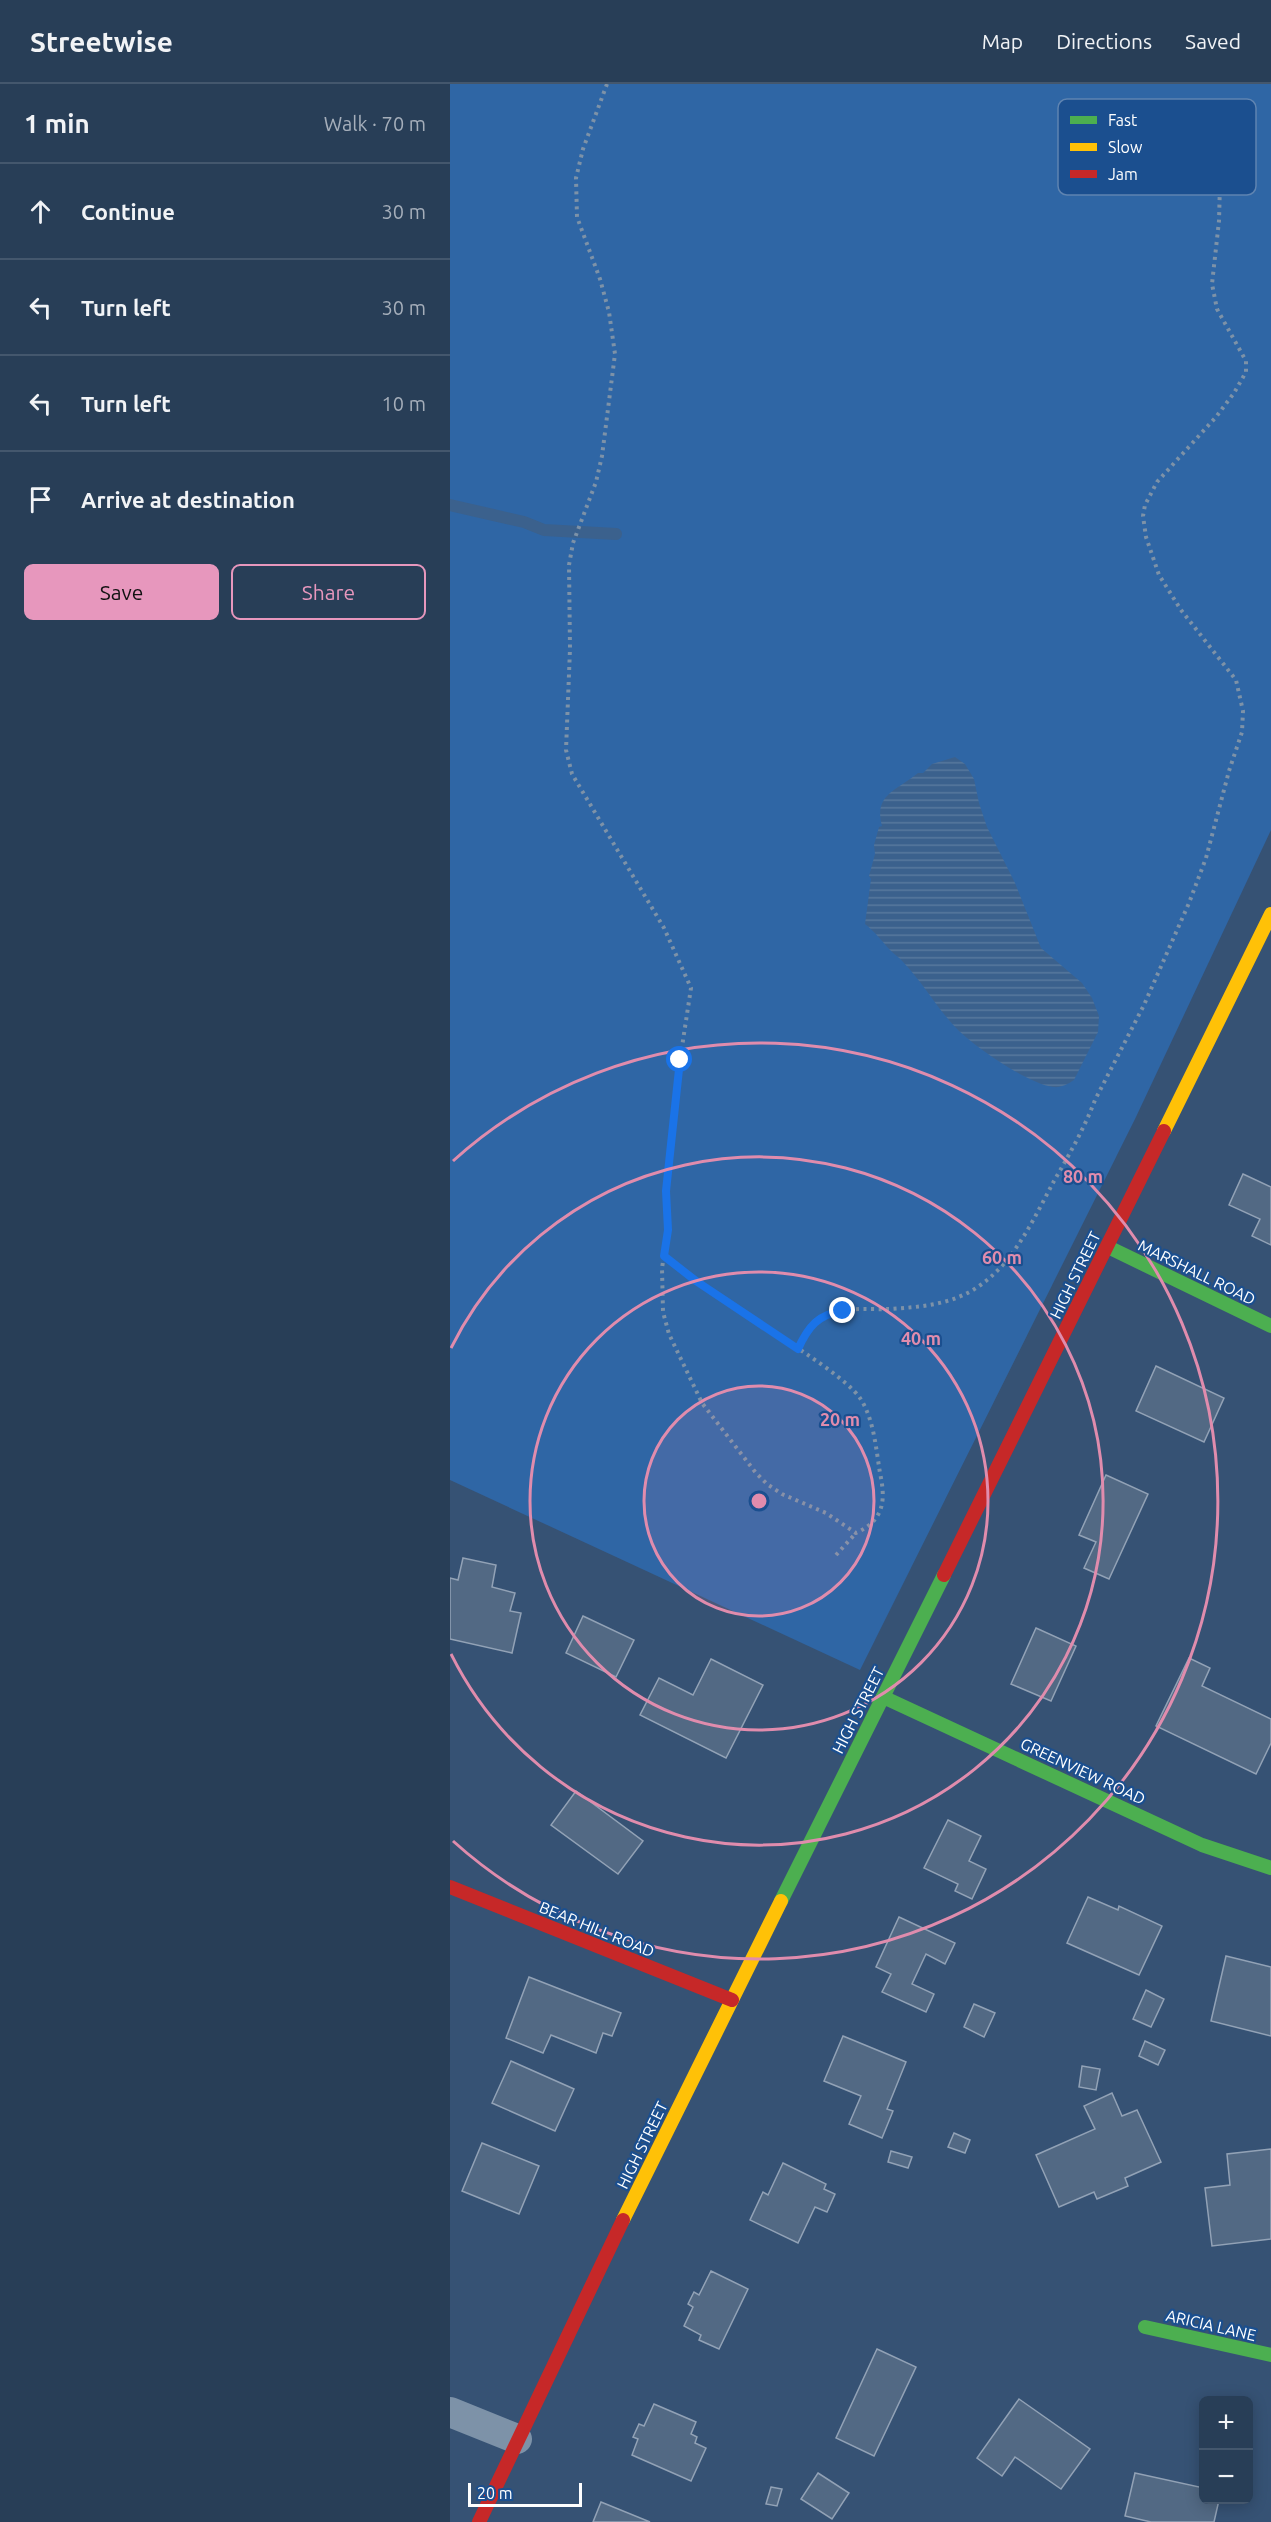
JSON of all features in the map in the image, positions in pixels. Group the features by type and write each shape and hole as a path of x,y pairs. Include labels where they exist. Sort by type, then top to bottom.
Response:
{"street":[{"name":"HIGH STREET","path":"479,2522 517,2439 732,2001 1108,1247 1271,914"},
{"name":"MARSHALL ROAD","path":"1108,1247 1271,1326"},
{"name":"GREENVIEW ROAD","path":"883,1697 1203,1845 1271,1868"},
{"name":"BEAR HILL ROAD","path":"450,1887 732,2001"},
{"name":"ARICIA LANE","path":"1144,2327 1271,2355"},
{"path":"450,2412 517,2439"}],"path":[{"path":"607,84 583,149 576,178 577,217 600,279 609,312 615,354 602,456 596,482 573,543 569,565 570,649 566,728 568,760 572,774 664,928 691,988 678,1073 666,1191 668,1230 662,1268 665,1323 679,1359 702,1403 767,1484 782,1494 826,1513 856,1533"},
{"path":"798,1349 813,1322 822,1316 834,1312 861,1309 890,1309 944,1303 976,1288 1003,1265 1032,1223 1087,1121 1095,1100 1161,968 1206,858 1242,732 1243,711 1236,680 1188,619 1159,575 1146,537 1143,516 1145,504 1157,482 1216,417 1246,372 1246,361 1217,309 1212,284 1220,195"},
{"path":"664,1256 696,1281 816,1360 860,1397 868,1416 878,1454 884,1497 882,1508 867,1528 856,1533 836,1555"}],"shaded area":[{"path":"450,84 1271,84 1271,830 1135,1119 860,1670 450,1480"},
{"path":"955,757 965,764 974,779 987,827 1015,883 1041,948 1082,983 1092,998 1099,1016 1098,1032 1074,1080 1062,1086 1053,1087 1030,1079 1003,1064 967,1038 951,1023 902,961 865,924 871,879 869,876 875,854 874,845 879,827 882,826 880,815 884,800 895,789 918,773 923,773 932,764"}],"building":[{"path":"1243,1174 1271,1187 1271,1245 1252,1236 1260,1219 1229,1205"},
{"path":"1156,1366 1224,1398 1204,1442 1136,1411"},
{"path":"1106,1475 1148,1494 1109,1579 1084,1568 1096,1542 1079,1535"},
{"path":"463,1558 496,1565 492,1587 515,1593 510,1611 521,1613 512,1653 450,1639 450,1578 458,1580"},
{"path":"583,1616 634,1640 616,1677 566,1653"},
{"path":"1036,1628 1076,1646 1051,1701 1011,1684"},
{"path":"1189,1658 1210,1668 1202,1686 1271,1719 1271,1743 1256,1774 1156,1726"},
{"path":"711,1659 763,1685 726,1758 640,1715 659,1678 693,1695"},
{"path":"576,1791 643,1841 618,1874 551,1825"},
{"path":"948,1820 981,1836 969,1861 986,1869 972,1899 955,1891 958,1884 924,1868"},
{"path":"1088,1897 1118,1910 1119,1906 1162,1926 1139,1975 1067,1943"},
{"path":"899,1917 955,1943 945,1964 926,1954 912,1984 934,1994 926,2012 882,1992 891,1974 876,1967"},
{"path":"1226,1956 1271,1967 1271,2036 1211,2021"},
{"path":"529,1977 621,2013 612,2036 603,2033 596,2053 551,2035 543,2053 506,2038"},
{"path":"1146,1990 1164,1999 1151,2027 1133,2019"},
{"path":"974,2004 995,2013 984,2037 964,2027"},
{"path":"843,2036 906,2062 887,2109 893,2111 882,2138 849,2124 861,2096 824,2081"},
{"path":"1145,2041 1165,2050 1158,2065 1139,2056"},
{"path":"511,2061 574,2089 555,2131 492,2103"},
{"path":"1082,2066 1100,2069 1096,2090 1079,2087"},
{"path":"1112,2093 1122,2116 1137,2110 1161,2162 1125,2178 1128,2186 1097,2199 1094,2192 1059,2207 1036,2155 1095,2129 1084,2106"},
{"path":"954,2133 970,2140 965,2153 948,2147"},
{"path":"482,2143 539,2166 519,2214 462,2191"},
{"path":"1271,2149 1271,2239 1212,2246 1205,2188 1230,2185 1227,2154"},
{"path":"891,2151 912,2157 908,2168 888,2162"},
{"path":"783,2163 826,2184 824,2189 835,2194 827,2212 815,2207 798,2243 750,2220 763,2192 768,2195"},
{"path":"711,2271 748,2289 719,2349 699,2340 701,2335 684,2326 693,2307 688,2304 694,2292 699,2295"},
{"path":"877,2349 916,2367 874,2456 836,2438"},
{"path":"1019,2399 1090,2449 1061,2489 1015,2457 1002,2476 977,2458"},
{"path":"654,2404 696,2422 691,2434 697,2437 695,2443 706,2448 691,2481 632,2455 638,2439 633,2437 639,2424 644,2426"},
{"path":"818,2473 849,2493 832,2519 801,2499"},
{"path":"1135,2473 1199,2487 1199,2504 1218,2504 1214,2522 1151,2522 1125,2516"},
{"path":"771,2487 782,2489 777,2506 766,2504"},
{"path":"601,2502 650,2522 593,2522"}],"waterway":[{"path":"450,505 524,522 544,530 616,534"}],"traffic: fast":[{"path":"1108,1247 1271,1326"},
{"path":"781,1901 944,1575"},
{"path":"883,1697 1202,1845 1271,1868"},
{"path":"1145,2327 1271,2355"}],"traffic: slow":[{"path":"1164,1131 1271,914"},
{"path":"623,2220 781,1901"}],"traffic: jam":[{"path":"944,1575 1164,1131"},
{"path":"450,1887 732,2000"},
{"path":"479,2522 623,2220"}],"route":[{"path":"680,1060 666,1191 668,1230 664,1256 696,1281 798,1349 813,1322 822,1316 843,1311"}]}
